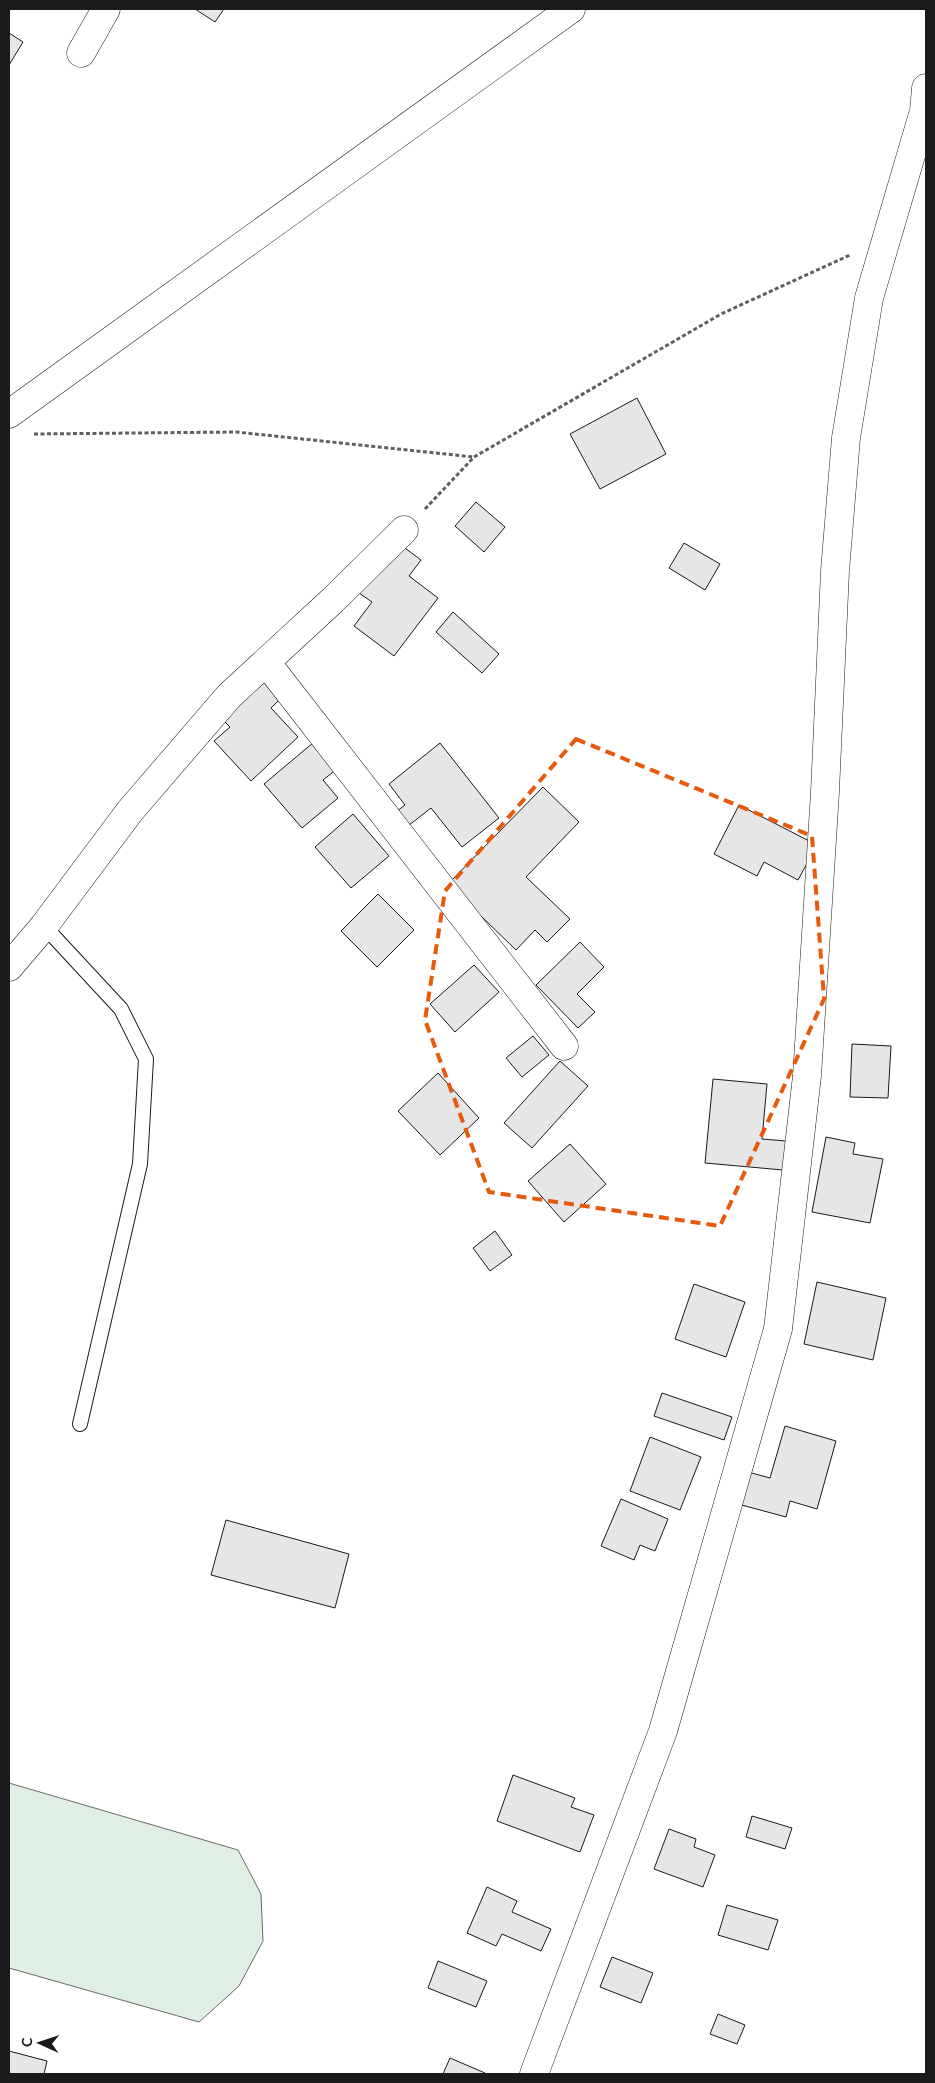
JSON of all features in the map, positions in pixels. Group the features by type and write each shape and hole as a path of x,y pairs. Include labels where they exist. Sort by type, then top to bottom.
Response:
{"street":[{"path":"81,54 106,9"},
{"path":"9,414 571,9"},
{"path":"534,2074 662,1731 778,1329 807,1076 825,792 835,571 846,438 869,298 924,111 926,88"},
{"path":"9,967 44,926 130,811 229,696 333,600 404,530"},
{"path":"266,662 564,1046"}],"lane":[{"path":"44,926 121,1009 146,1059 140,1164 80,1424"}],"path":[{"path":"404,530 474,457 720,314 887,238"},
{"path":"28,434 236,432 474,457"}],"highlighted area":[{"path":"576,739 812,836 824,999 720,1226 489,1192 425,1020 445,891"}],"green space":[{"path":"9,1783 238,1850 261,1894 263,1941 239,1986 199,2022 9,1968"}],"building":[{"path":"195,9 224,9 215,22"},
{"path":"9,33 23,42 9,65"},
{"path":"637,398 666,454 600,489 570,434"},
{"path":"476,502 505,527 484,552 455,526"},
{"path":"397,542 421,560 409,576 438,598 394,656 354,626 372,602 359,593"},
{"path":"684,543 720,564 705,590 669,568"},
{"path":"453,612 499,654 482,673 436,632"},
{"path":"263,681 280,699 271,708 298,737 251,781 214,741 230,727 222,719"},
{"path":"314,742 337,769 323,780 338,798 302,828 264,784"},
{"path":"440,743 499,818 462,847 431,808 408,826 397,811 405,805 389,784"},
{"path":"543,787 579,822 526,877 570,919 547,942 535,930 516,950 448,884"},
{"path":"739,805 817,845 798,880 764,862 757,876 714,854"},
{"path":"353,814 389,856 351,888 315,847"},
{"path":"378,894 414,930 377,967 341,931"},
{"path":"580,942 604,967 577,994 595,1012 578,1028 536,985"},
{"path":"474,965 499,992 455,1032 430,1004"},
{"path":"533,1036 549,1055 522,1077 506,1058"},
{"path":"852,1044 891,1046 888,1098 850,1097"},
{"path":"560,1061 588,1086 532,1148 504,1123"},
{"path":"438,1073 479,1118 440,1155 398,1111"},
{"path":"713,1079 767,1084 762,1139 786,1141 783,1170 705,1163"},
{"path":"826,1137 855,1143 853,1154 883,1159 870,1223 812,1212"},
{"path":"570,1144 606,1184 564,1222 528,1181"},
{"path":"495,1231 512,1255 490,1271 473,1248"},
{"path":"817,1282 886,1298 873,1360 804,1344"},
{"path":"694,1284 745,1302 726,1357 675,1339"},
{"path":"662,1393 732,1417 724,1440 654,1416"},
{"path":"785,1426 836,1441 817,1509 790,1501 786,1517 738,1504 748,1472 770,1478"},
{"path":"650,1437 701,1457 680,1510 630,1491"},
{"path":"621,1499 668,1519 655,1551 640,1545 634,1560 601,1546"},
{"path":"226,1520 349,1554 335,1608 211,1575"},
{"path":"513,1775 575,1798 571,1807 594,1815 580,1852 497,1821"},
{"path":"752,1816 792,1828 785,1849 746,1837"},
{"path":"669,1829 696,1839 694,1847 715,1855 703,1887 654,1869"},
{"path":"487,1887 517,1901 512,1912 551,1929 541,1951 502,1934 496,1946 467,1933"},
{"path":"727,1905 778,1920 768,1950 718,1935"},
{"path":"612,1957 653,1973 641,2003 600,1987"},
{"path":"438,1961 487,1981 476,2007 428,1988"},
{"path":"718,2014 745,2025 737,2044 710,2034"},
{"path":"9,2051 47,2061 44,2074 9,2074"},
{"path":"450,2058 485,2073 485,2074 443,2074"}]}
